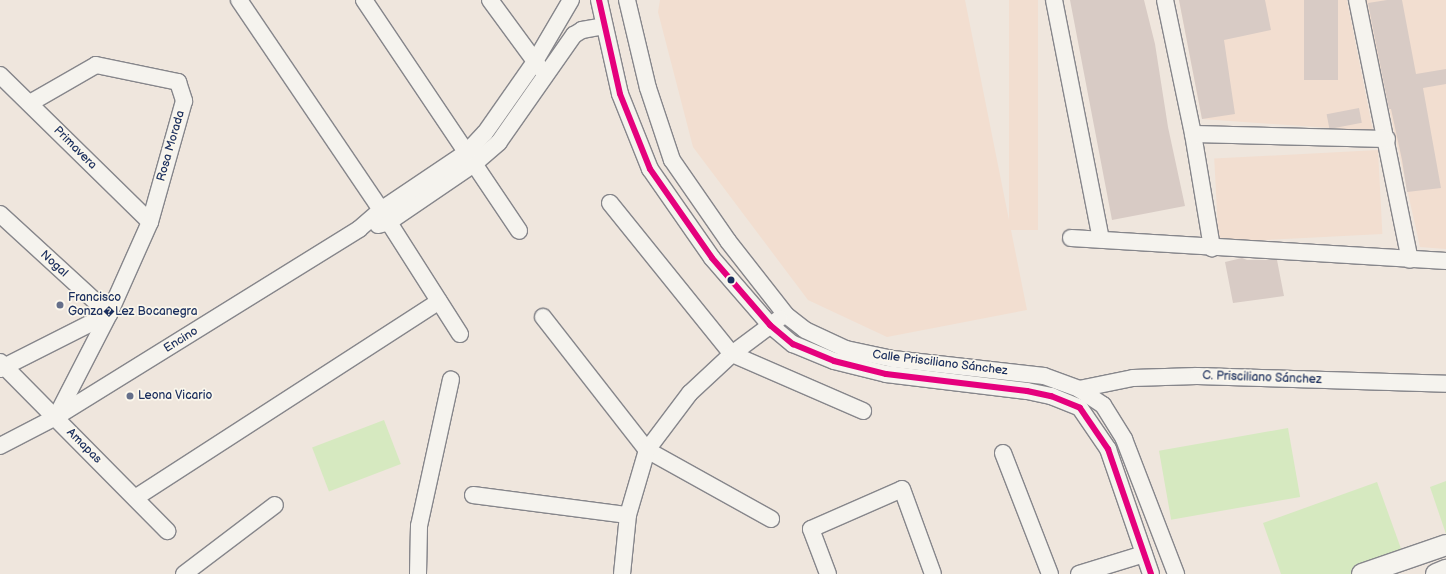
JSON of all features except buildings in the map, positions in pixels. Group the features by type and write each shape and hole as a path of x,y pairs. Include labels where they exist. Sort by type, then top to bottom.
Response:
{"main road":[{"path":"1362,574 1446,545"},
{"path":"1436,574 1446,570"}],"street":[{"path":"239,0 385,216 460,334"},
{"path":"364,0 518,231"},
{"path":"490,0 534,63 547,74"},
{"path":"470,158 485,133 534,63 571,0"},
{"name":"Calle Prisciliano Sánchez","path":"599,0 620,94 650,169 712,258 770,326 793,344 834,362 886,374 1027,391 1051,396 1080,408 1108,449 1150,574"},
{"name":"Calle Prisciliano Sánchez","path":"627,0 648,88 672,160 728,241 786,315 805,330 846,349 893,359 1044,376 1079,389 1103,405 1124,439 1176,574"},
{"path":"1054,0 1101,239"},
{"path":"1165,0 1193,134 1212,248"},
{"path":"1357,0 1387,139 1410,260"},
{"path":"385,216 470,158 499,142 574,35 582,30 604,26"},
{"name":"Rosa Morada","path":"30,103 96,65 178,82 184,100 150,222 109,314 56,417"},
{"name":"Primavera","path":"0,75 150,222"},
{"path":"1193,134 1387,139"},
{"path":"610,203 732,354 863,411"},
{"name":"Nogal","path":"0,214 109,314"},
{"name":"Encino","path":"0,446 56,417 359,229 385,216"},
{"path":"1071,238 1212,248 1446,261"},
{"path":"135,498 439,301"},
{"path":"2,366 109,314"},
{"path":"622,574 628,515 647,450 690,393 732,354 786,315"},
{"path":"543,317 647,450 771,519"},
{"name":"Amapas","path":"2,366 56,417 168,531"},
{"name":"C. Prisciliano Sánchez","path":"1079,389 1133,378 1197,376 1446,384"},
{"path":"418,574 419,526 451,379"},
{"path":"1003,453 1050,574"},
{"path":"828,574 811,529 902,489 933,574"},
{"path":"473,495 628,515"},
{"path":"184,574 276,505"},
{"path":"1079,574 1144,554"}],"shaded area":[{"path":"660,0 965,0 1027,310 887,337 808,300 693,147 658,12"},
{"path":"1009,0 1038,0 1038,230 1009,230"},
{"path":"1179,0 1347,0 1373,131 1202,119"},
{"path":"1365,0 1446,0 1446,249 1420,247"},
{"path":"1378,150 1382,234 1219,242 1214,159"}],"green space":[{"path":"384,420 401,464 329,491 312,448"},
{"path":"1288,428 1300,497 1171,520 1159,451"},
{"path":"1446,481 1446,534 1430,487"},
{"path":"1377,482 1404,557 1355,574 1281,574 1263,523"}],"transit line":[{"path":"599,0 620,94 650,169 712,258 770,325 793,344 834,361 886,374 1027,391 1051,396 1080,408 1108,449 1151,574"}],"place":[{"name":"Francisco Gonza�Lez Bocanegra","path":"60,305"},
{"name":"Leona Vicario","path":"130,396"}]}
